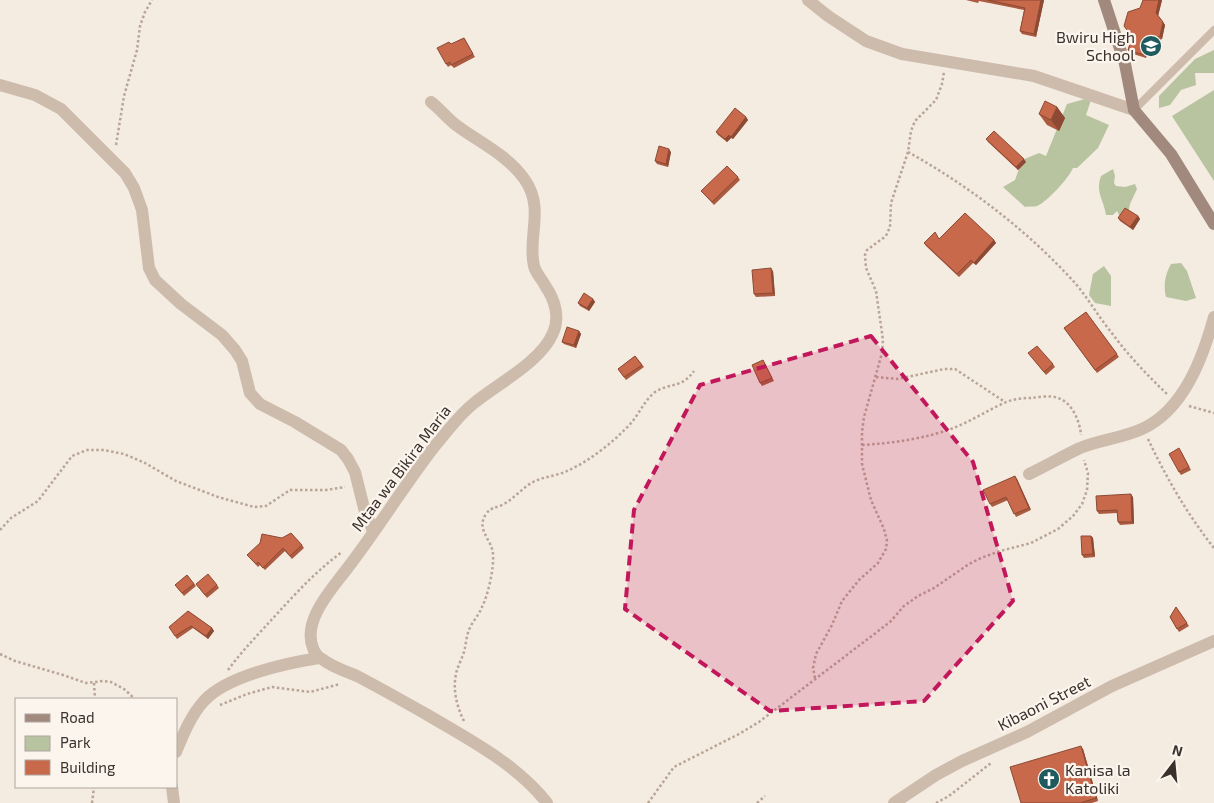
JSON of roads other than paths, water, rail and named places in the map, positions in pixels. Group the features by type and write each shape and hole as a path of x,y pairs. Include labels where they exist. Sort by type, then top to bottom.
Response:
{"main road":[{"path":"1104,0 1125,64 1134,110 1170,154 1214,224"}],"street":[{"path":"808,0 828,16 866,41 902,54 1034,76 1134,110"},
{"path":"0,85 35,95 61,109 125,173 134,188 142,210 149,268 155,280 181,304 222,335 235,350 242,362 250,393 260,404 341,450 352,466 364,508 374,531"},
{"name":"Mtaa wa Bikira Maria","path":"319,658 312,648 311,636 314,618 320,604 424,460 463,413 523,367 548,344 556,324 554,302 537,275 534,266 532,253 534,235 533,198 527,183 510,163 455,124 431,102"},
{"path":"1029,474 1080,448 1144,428 1176,402 1188,384 1198,362 1208,339 1214,317"},
{"name":"Kibaoni Street","path":"894,803 962,761 1004,742 1112,686 1214,641"},
{"path":"178,748 194,716 204,701 216,690 240,679 294,662 319,658 386,692 501,761 520,774 539,792 547,803"},
{"path":"172,788 174,803"}],"lane":[{"path":"1134,110 1214,30"}],"place":[{"name":"Bwiru High School","path":"1151,46"},
{"name":"Kanisa la Katoliki","path":"1049,779"}]}
